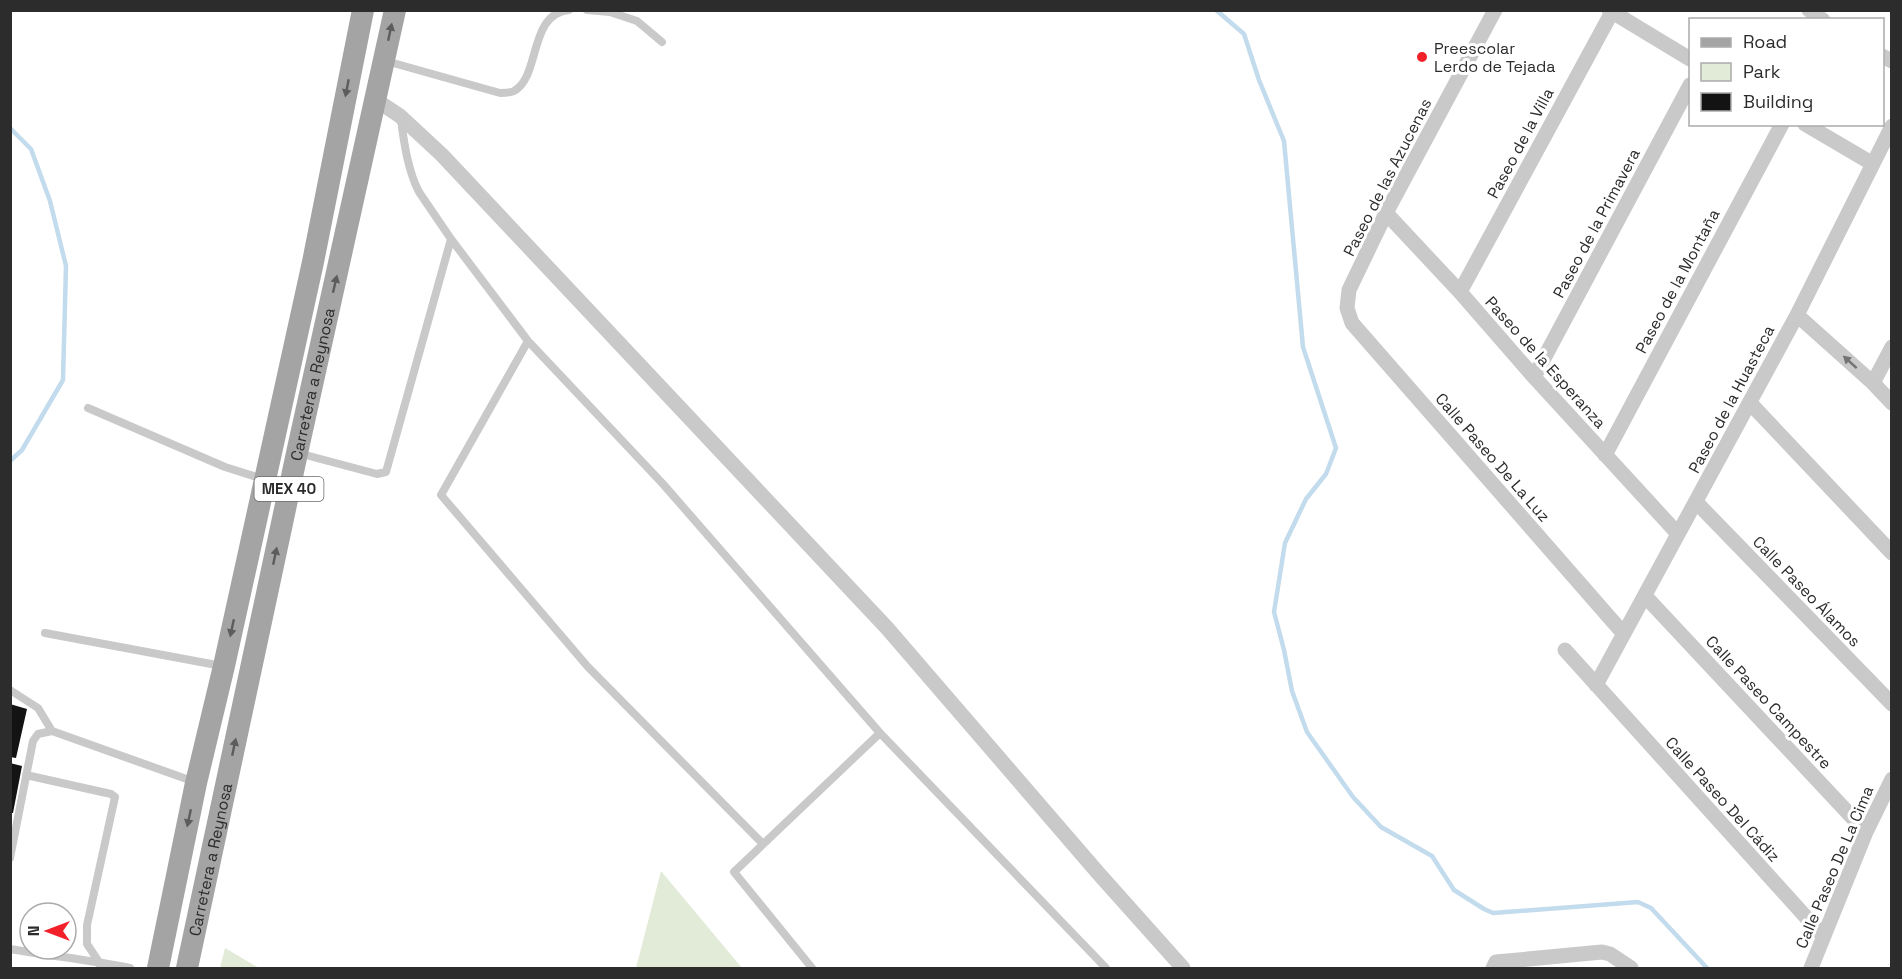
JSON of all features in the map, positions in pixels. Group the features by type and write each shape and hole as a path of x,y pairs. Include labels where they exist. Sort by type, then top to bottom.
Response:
{"main road":[{"name":"Carretera a Reynosa","path":"158,969 196,783 313,262 363,10"},
{"name":"Carretera a Reynosa","path":"188,969 297,453 395,10"},
{"path":"297,453 290,436 289,426 318,282 313,262"},
{"path":"163,969 178,952 188,896 192,889 207,877"}],"street":[{"name":"Paseo de las Azucenas","path":"1348,299 1349,290 1386,213 1495,10"},
{"path":"1611,11 1689,58"},
{"name":"Paseo de la Villa","path":"1460,292 1611,11"},
{"name":"Paseo de la Primavera","path":"1534,377 1689,87"},
{"path":"376,100 400,116 442,155 888,628 1183,969"},
{"name":"Paseo de la Montaña","path":"1605,454 1781,126"},
{"path":"1807,126 1873,164"},
{"name":"Paseo de la Huasteca","path":"1596,685 1797,315 1892,126"},
{"name":"Paseo de la Esperanza","path":"1386,213 1678,534"},
{"name":"Calle Paseo De La Luz","path":"1348,299 1348,315 1352,323 1623,633"},
{"path":"1797,315 1892,403"},
{"path":"1873,383 1892,347"},
{"path":"1750,403 1892,553"},
{"name":"Calle Paseo Álamos","path":"1696,502 1892,704"},
{"name":"Calle Paseo Campestre","path":"1645,596 1866,832"},
{"name":"Calle Paseo Del Cádiz","path":"1565,650 1823,936"},
{"name":"Calle Paseo De La Cima","path":"1811,969 1866,832 1892,779"},
{"path":"1593,969 1599,952"},
{"path":"1493,969 1496,962 1599,952 1611,954 1631,969"}],"lane":[{"path":"384,61 500,93 512,92 525,78 544,27 552,16 569,10"},
{"path":"587,10 610,12 637,21 662,42"},
{"path":"400,116 415,185 451,239 528,342 663,484 880,733 1106,969"},
{"path":"297,453 377,474 386,472 451,239"},
{"path":"528,342 441,495 588,667 763,844"},
{"path":"88,408 225,467 264,479"},
{"path":"45,633 224,666"},
{"path":"10,690 38,708 52,731"},
{"path":"10,858 33,741 38,734 52,731 196,783"},
{"path":"812,969 734,872 880,733"},
{"path":"26,775 111,794 115,797 87,925 87,944 100,965"},
{"path":"10,949 130,969"}],"green space":[{"path":"661,871 742,968 636,968"},
{"path":"225,948 259,968 220,968"}],"building":[{"path":"10,704 27,709 16,758 10,757"},
{"path":"10,763 22,766 13,813 10,813"}],"waterway":[{"path":"1216,10 1244,34 1259,80 1284,141 1303,347 1336,448 1326,474 1306,499 1285,543 1274,612 1292,691 1307,732 1353,797 1381,827 1432,856 1454,890 1484,909 1493,913 1638,902 1651,908 1707,968"},
{"path":"10,128 31,149 50,201 66,266 63,380 22,450 10,461"}],"place":[{"name":"Preescolar Lerdo de Tejada","path":"1422,57"}]}
